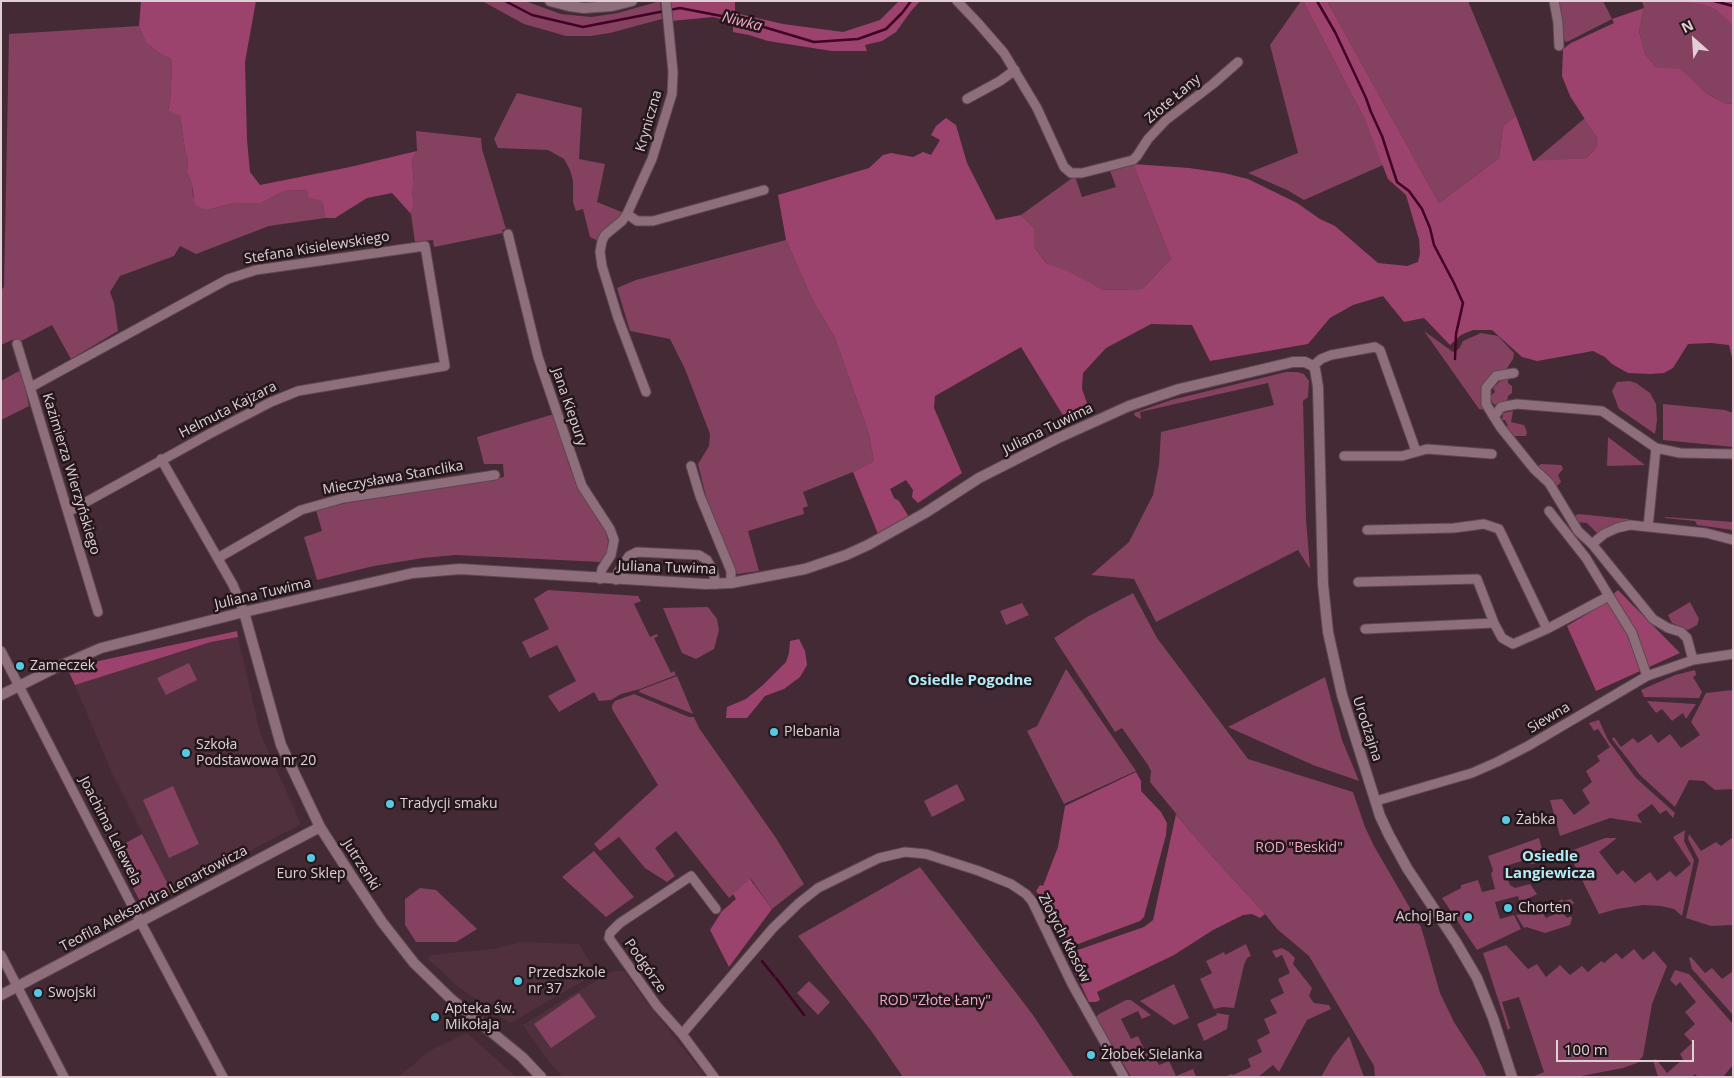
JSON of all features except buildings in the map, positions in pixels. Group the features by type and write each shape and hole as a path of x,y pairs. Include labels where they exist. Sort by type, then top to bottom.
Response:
{"street":[{"path":"550,1 569,6 591,8 612,6 632,1"},
{"name":"Złote Łany","path":"957,1 994,40 1037,108 1064,167 1074,174 1133,160 1148,139 1166,120 1238,62"},
{"path":"1554,1 1558,23 1559,46"},
{"name":"Kryniczna","path":"646,392 618,318 600,259 602,241 627,214 652,159 672,94 673,72 666,3"},
{"path":"967,99 1000,82 1014,70"},
{"path":"627,214 637,221 653,221 764,190"},
{"name":"Jana Kiepury","path":"508,234 538,357 582,486 610,529 614,540 611,555 602,569 600,579"},
{"name":"Stefana Kisielewskiego","path":"30,387 228,279 256,270 425,246 444,366"},
{"name":"Kazimierza Wierzyńskiego","path":"17,344 98,612"},
{"path":"1309,364 1331,355 1375,347 1380,350 1416,451"},
{"name":"Juliana Tuwima","path":"1,695 101,648 244,612 413,573 460,570 682,584 716,584 796,572 846,555 892,532 962,488 997,469 1058,438 1138,403 1179,389 1293,362 1309,364"},
{"name":"Urodzajna","path":"1309,364 1317,374 1318,387 1323,584 1328,632 1342,695 1388,835 1477,978 1491,1012 1512,1077"},
{"name":"Helmuta Kajzara","path":"68,512 161,459 270,402 298,391 444,366"},
{"path":"1514,373 1496,376 1486,388 1486,404 1534,468 1549,483 1578,531 1592,544 1653,619 1668,628 1681,632 1687,638 1693,660"},
{"path":"1494,416 1501,407 1517,404 1602,411 1656,448 1680,453 1733,454"},
{"path":"1648,527 1656,448"},
{"path":"1344,456 1402,456 1427,449 1492,454"},
{"path":"161,459 233,585 244,612"},
{"path":"691,466 700,496 731,570 731,583"},
{"name":"Mieczysława Stanclika","path":"218,558 301,510 344,498 495,475"},
{"path":"1549,511 1586,558 1632,633 1647,676"},
{"path":"1366,530 1454,528 1484,524 1500,529 1547,629"},
{"path":"1592,544 1604,534 1630,525 1706,533 1733,540"},
{"path":"616,580 618,572 629,556 637,552 700,555 707,560 713,570 716,584"},
{"path":"1358,582 1477,579 1494,623 1502,638 1513,644 1547,629 1609,596"},
{"name":"Jutrzenki","path":"244,612 281,745 320,827 368,902 414,963 541,1077"},
{"path":"1365,628 1494,623"},
{"name":"Joachima Lelewela","path":"1,651 222,1077"},
{"name":"Siewna","path":"1376,802 1472,773 1497,762 1528,746 1647,676 1693,660 1733,654"},
{"name":"Teofila Aleksandra Lenartowicza","path":"1,995 320,827"},
{"name":"Złotych Kłosów","path":"682,1034 773,928 799,902 818,888 879,858 905,852 926,854 992,876 1026,894 1037,909 1072,984 1124,1077"},
{"name":"Podgórze","path":"714,1077 682,1034 657,1006 609,938 610,933 620,923 690,876 716,909"},
{"path":"1,955 64,1077"}],"shaded area":[{"path":"141,1 256,1 245,62 247,140 250,172 260,185 417,151 412,160 414,184 412,193 414,203 411,214 392,193 367,198 335,218 325,218 323,204 320,200 309,198 307,190 284,191 261,203 235,203 206,210 195,205 192,185 187,172 188,159 180,116 168,110 172,63 170,58 162,55 146,43 139,26"},
{"path":"669,1 735,1 735,13 783,24 843,32 880,20 899,1 920,1 896,32 882,41 865,45 867,51 832,51 768,41 733,32 733,22 713,17 672,21"},
{"path":"1303,1 1327,1 1439,203 1499,158 1503,126 1516,116 1533,161 1586,158 1596,148 1597,138 1570,96 1562,76 1563,49 1571,43 1614,23 1612,19 1644,8 1639,31 1645,54 1656,67 1679,69 1706,93 1724,103 1733,104 1733,362 1729,345 1711,343 1688,344 1673,368 1664,373 1651,374 1628,373 1593,351 1537,361 1522,357 1492,330 1473,330 1461,335 1450,345 1424,318 1404,322 1383,296 1353,305 1330,318 1308,344 1210,361 1192,325 1151,324 1106,348 1083,373 1082,389 1088,406 1064,417 1021,347 935,396 934,408 962,473 918,503 912,497 913,490 906,480 890,489 894,498 899,501 909,517 878,534 853,472 874,461 868,431 834,336 813,301 786,240 778,195 869,168 883,155 891,153 913,157 923,152 931,155 940,140 931,135 936,126 946,118 956,125 967,163 996,220 1021,215 1034,228 1034,247 1046,263 1069,272 1103,290 1142,289 1171,259 1133,164 1189,168 1248,179 1297,203 1320,219 1335,226 1378,263 1407,266 1418,262 1420,253 1419,239 1406,195 1388,179 1364,118"},
{"path":"1685,1 1733,1 1733,26 1717,10"},
{"path":"1618,590 1680,653 1596,691 1567,626 1597,608"},
{"path":"237,631 238,637 211,642 75,685 69,672 85,664"},
{"name":"Szkoła Podstawowa nr 20","path":"238,637 260,733 301,824 172,892 112,773 75,685 211,642"},
{"path":"799,639 805,651 807,665 800,677 784,689 765,696 747,718 726,718 727,707 746,699 763,685 786,662 790,641"},
{"path":"1136,772 1141,781 1141,791 1161,812 1167,823 1166,835 1144,917 1140,921 1070,947 1048,899 1044,894 1039,895 1036,891 1040,885 1043,886 1058,847 1065,806"},
{"path":"1176,814 1265,914 1260,918 1252,914 1243,915 1213,930 1174,955 1097,992 1100,1000 1089,1002 1073,968 1078,966 1072,952 1144,927 1153,920"},
{"path":"750,879 772,909 729,967 710,930 722,911 736,899 733,894"},
{"name":"Przedszkole nr 37","path":"521,942 579,944 597,973 510,1023 460,988 428,959 431,955 492,949"},
{"path":"624,971 706,1077 563,1077 549,1062 523,1025 610,972"},
{"path":"467,1033 516,1077 398,1077 431,1050"}],"green space":[{"path":"482,1 525,1 561,14 591,17 618,13 660,1 662,19 610,33 590,36 566,36 524,24"},
{"path":"1301,1 1303,1 1364,118 1383,165 1304,200 1287,190 1248,173 1298,153 1270,45"},
{"path":"1327,1 1468,1 1516,116 1503,126 1499,158 1439,203"},
{"path":"1557,1 1603,1 1612,19 1566,42 1561,37"},
{"path":"1642,1 1685,1 1703,5 1718,10 1733,26 1733,104 1724,103 1706,93 1690,77 1679,70 1656,67 1645,54 1639,31 1644,8"},
{"path":"139,26 146,43 162,55 170,58 172,63 168,109 180,116 188,159 187,172 192,185 193,196 206,210 235,203 261,203 284,191 307,190 323,204 325,218 269,226 196,254 180,246 174,256 120,276 110,292 114,303 118,331 71,359 52,325 21,341 12,340 1,345 1,290 4,287 9,34"},
{"path":"517,93 582,108 579,159 605,164 597,202 624,213 596,240 590,237 583,209 576,211 573,202 573,181 564,159 548,150 498,148 494,139"},
{"path":"1585,118 1597,138 1596,148 1586,158 1533,162"},
{"path":"416,131 481,138 482,149 506,229 502,230 503,233 434,247 433,240 415,242 411,214 414,203 412,193 414,183 412,160 417,151"},
{"path":"1133,164 1171,259 1142,289 1103,290 1046,263 1034,247 1034,228 1021,215 1075,176 1082,197 1116,187 1109,168"},
{"path":"786,240 813,301 834,336 868,431 874,461 853,472 803,492 808,506 803,508 804,514 748,531 759,571 737,574 707,501 698,464 709,446 710,434 685,369 670,339 630,331 617,288 636,280"},
{"path":"1424,331 1453,352 1459,349 1463,341 1481,333 1498,336 1514,353 1513,359 1506,370 1490,376 1484,386 1481,396 1485,410 1479,409"},
{"path":"21,370 29,406 1,420 1,381"},
{"path":"1286,372 1304,374 1309,381 1308,397 1303,401 1306,519 1310,569 1298,550 1156,622 1134,579 1091,575 1129,542 1153,495 1159,464 1161,432 1274,405 1268,383 1140,412 1141,419 1135,416 1134,413 1171,400"},
{"path":"1508,378 1508,383 1512,386 1512,393 1508,396 1507,402 1496,405 1492,403 1490,396 1495,392 1493,388 1500,381"},
{"path":"1629,381 1636,383 1650,393 1656,404 1657,420 1655,434 1619,409 1612,391 1617,382"},
{"path":"1663,404 1725,410 1733,413 1733,447 1663,440"},
{"path":"1513,411 1511,422 1524,425 1527,432 1526,436 1514,436 1506,427 1508,426 1505,420 1502,420 1503,413"},
{"path":"554,414 569,465 578,487 606,532 608,541 607,553 601,562 456,555 374,566 317,580 304,537 322,531 316,510 347,503 504,477 503,464 484,464 477,437"},
{"path":"1608,437 1645,465 1607,466"},
{"path":"1541,464 1561,465 1563,469 1558,475 1561,482 1556,487 1538,466"},
{"path":"1578,514 1628,519 1631,523 1612,525 1598,534 1587,523 1577,522 1573,517"},
{"path":"1665,517 1733,522 1733,530 1697,525 1695,521"},
{"path":"548,590 638,596 641,601 634,604 650,637 657,634 658,636 654,638 671,673 674,671 676,675 621,694 611,700 599,701 594,692 559,712 548,696 576,681 557,645 530,658 522,642 549,629 534,599"},
{"name":"ROD \"Beskid\"","path":"1133,593 1157,638 1248,759 1353,792 1365,827 1374,846 1421,927 1440,993 1454,1022 1487,1077 1375,1077 1374,1066 1309,956 1277,929 1202,845 1150,782 1151,771 1148,765 1122,728 1115,732 1054,638 1087,617"},
{"path":"1690,602 1699,619 1697,625 1688,630 1672,623 1668,615"},
{"path":"1022,603 1029,615 1006,625 1000,611"},
{"path":"708,607 717,619 719,630 714,649 696,659 682,653 663,608"},
{"path":"189,663 197,680 166,695 157,678"},
{"path":"1066,669 1136,771 1064,804 1027,731 1037,726"},
{"path":"1695,670 1696,675 1693,677 1702,692 1699,698 1644,697 1641,690 1675,675"},
{"path":"677,676 693,714 639,692 640,690"},
{"path":"1325,677 1342,740 1359,781 1313,765 1228,727"},
{"path":"1733,690 1733,789 1715,790 1704,781 1689,780 1675,807 1640,775 1612,739 1614,737 1621,747 1633,738 1638,743 1651,734 1658,743 1670,734 1681,748 1700,735 1691,722 1706,693"},
{"path":"634,694 689,717 694,717 699,728 776,838 804,884 772,909 751,879 729,898 676,831 655,848 675,876 667,882 645,868 619,837 600,851 594,844 658,785 612,709 615,701"},
{"path":"1647,701 1696,704 1686,719 1683,713 1672,721 1662,709 1656,713"},
{"path":"1599,720 1608,740 1636,778 1675,813 1673,818 1666,810 1660,814 1652,804 1637,815 1642,823 1610,818 1560,836 1550,800 1562,799 1574,815 1590,803 1582,790 1592,782 1586,771 1600,761 1597,756 1610,747 1598,729 1594,731 1589,723"},
{"path":"957,784 965,800 932,817 924,801"},
{"path":"173,786 199,844 169,858 143,800"},
{"path":"1685,830 1684,841 1694,860 1682,916 1674,909 1643,905 1599,914 1568,852 1605,838 1617,838 1599,852 1617,875 1623,870 1635,883 1650,872 1657,881 1670,871 1676,877 1691,864 1673,837"},
{"path":"142,834 172,892 143,907 113,850"},
{"path":"1689,834 1701,851 1716,842 1721,846 1733,837 1733,925 1711,926 1686,918 1699,860 1688,839"},
{"path":"1539,838 1543,853 1536,856 1539,863 1530,864 1522,861 1509,865 1505,871 1510,885 1515,888 1530,884 1537,894 1520,903 1518,896 1495,902 1500,919 1514,915 1521,929 1477,950 1442,898 1461,888 1461,885 1478,880 1482,892 1495,889 1491,874 1493,870 1488,856"},
{"path":"594,851 634,897 606,917 562,877"},
{"name":"ROD \"Złote Łany\"","path":"920,867 1033,1015 1074,1077 903,1077 872,1032 798,936"},
{"path":"420,888 436,890 477,929 456,942 416,942 405,925 405,899"},
{"path":"1562,899 1563,901 1571,899 1574,903 1564,914 1567,918 1571,916 1570,925 1545,933 1524,928 1516,915 1537,915 1542,912 1546,918 1559,912 1554,904"},
{"path":"1246,944 1251,956 1247,958 1244,965 1234,1008 1223,1007 1214,1009 1200,979 1212,973 1206,961 1224,952 1225,955"},
{"path":"1506,945 1528,969 1537,964 1546,977 1560,965 1570,975 1582,966 1588,972 1601,961 1604,963 1616,953 1622,959 1634,949 1643,960 1654,951 1667,966 1652,1004 1643,1056 1637,1063 1623,1068 1576,1077 1532,1077 1544,1072 1519,997 1502,1002 1510,1028 1508,1030 1483,953"},
{"path":"1282,948 1295,958 1293,964 1312,988 1309,996 1314,1003 1329,1005 1331,1009 1307,1020 1279,1072 1273,1065 1258,1077 1225,1077 1251,1067 1248,1059 1262,1052 1257,1040 1270,1033 1264,1019 1277,1013 1270,1000 1284,993 1278,979 1290,973 1282,955 1276,958 1272,951"},
{"path":"1691,957 1705,973 1712,968 1722,979 1733,971 1733,1015 1692,969 1689,958"},
{"path":"1675,970 1689,974 1733,1024 1733,1065 1723,1077 1698,1077 1695,1074 1692,1077 1659,1077 1657,1074 1653,1060 1656,1059 1667,1073 1683,1059 1680,1054 1692,1043 1684,1034 1695,1024 1685,1012 1696,1002 1680,982 1676,986 1670,980"},
{"path":"809,981 830,1002 818,1015 797,993"},
{"path":"1174,984 1189,1018 1174,1025 1140,1001"},
{"path":"579,993 596,1017 551,1048 534,1024"},
{"path":"1126,1000 1131,1000 1151,1015 1142,1019 1138,1011 1121,1019 1131,1039 1138,1036 1145,1051 1151,1049 1159,1065 1169,1061 1176,1076 1193,1069 1196,1077 1131,1077 1096,1017"},
{"path":"1216,1013 1229,1015 1227,1029 1204,1041 1197,1024 1217,1015"},
{"path":"1349,1036 1364,1077 1321,1077 1333,1056"}],"waterway":[{"name":"Niwka","path":"505,1 532,15 583,27 680,8 737,19 814,42 858,39 886,29 911,1"},
{"path":"1317,1 1335,32 1366,98 1382,136 1397,182 1409,191 1422,209 1430,228 1434,245 1463,303 1456,334 1455,359"},
{"path":"1714,1 1733,6"},
{"path":"762,961 774,976"},
{"path":"776,978 804,1015"}],"place":[{"name":"Zameczek","path":"20,666"},
{"name":"Plebania","path":"774,732"},
{"name":"Szkoła Podstawowa nr 20","path":"186,753"},
{"name":"Tradycji smaku","path":"390,804"},
{"name":"Żabka","path":"1506,820"},
{"name":"Euro Sklep","path":"311,858"},
{"name":"Chorten","path":"1508,908"},
{"name":"Achoj Bar","path":"1468,917"},
{"name":"Przedszkole nr 37","path":"518,981"},
{"name":"Swojski","path":"38,993"},
{"name":"Apteka św. Mikołaja","path":"435,1017"},
{"name":"Żłobek Sielanka","path":"1091,1055"}],"district":[{"name":"Osiedle Pogodne","path":"970,681"},
{"name":"Osiedle Langiewicza","path":"1550,866"}]}
